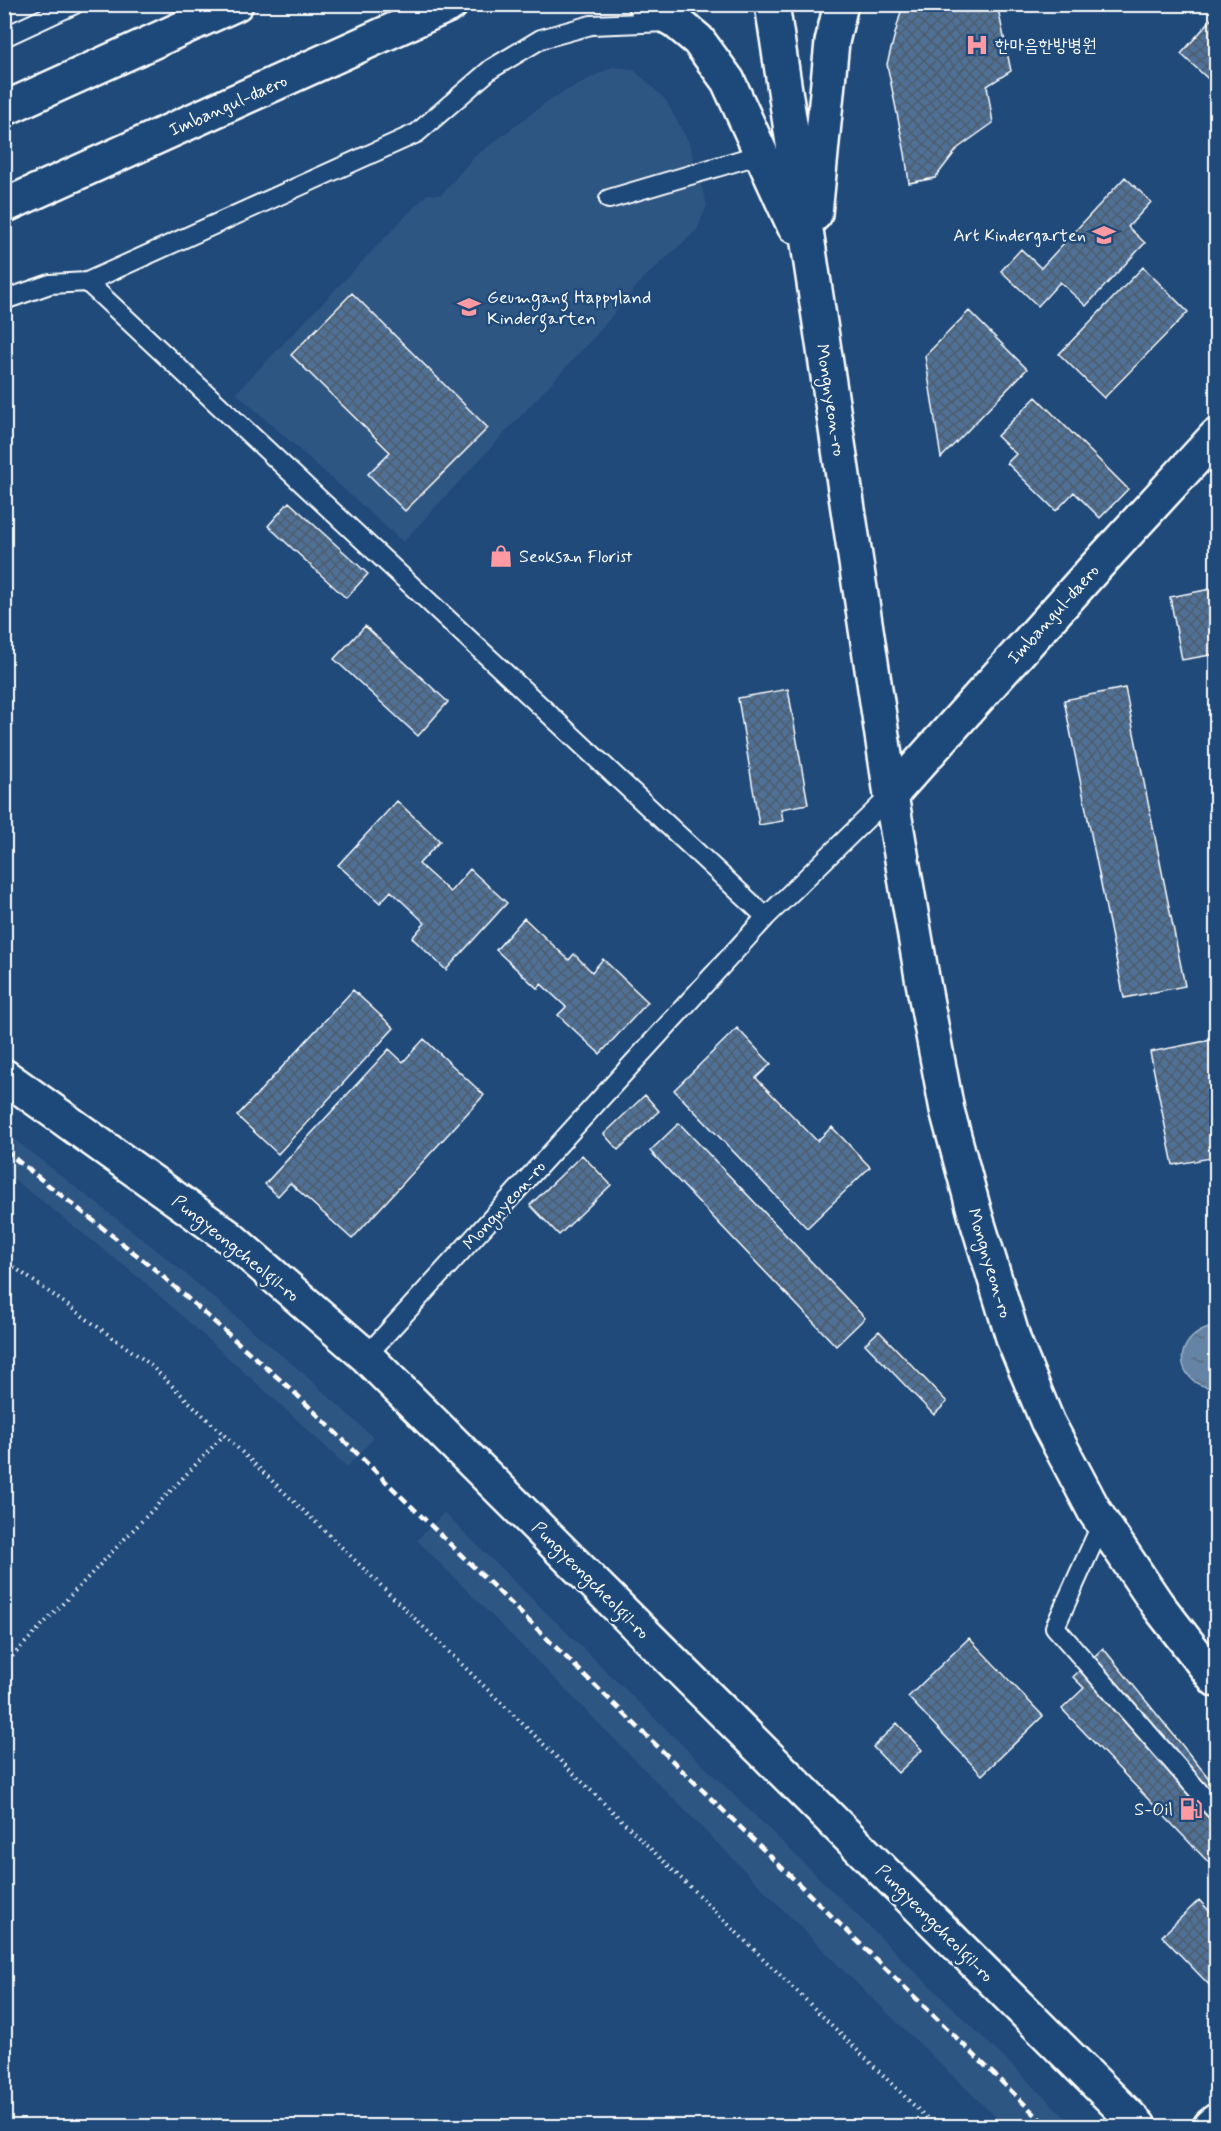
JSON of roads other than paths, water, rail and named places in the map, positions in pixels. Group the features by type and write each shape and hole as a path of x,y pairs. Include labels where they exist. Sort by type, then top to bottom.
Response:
{"main road":[{"path":"4,109 236,4"},
{"name":"Imbangul-daero","path":"4,206 451,4"},
{"path":"645,4 675,21 698,40 728,81 811,263"},
{"name":"Mongnyeon-ro","path":"772,4 891,795 947,1110 975,1214 1014,1341 1048,1422 1102,1523 1152,1598 1216,1680"},
{"path":"811,263 832,42 841,4"},
{"name":"Imbangul-daero","path":"891,795 1216,436"},
{"name":"Pungyeongcheolgil-ro","path":"4,1076 229,1238 366,1356 1139,2127"},
{"path":"1210,2127 1216,2121"}],"lane":[{"path":"4,37 75,4"},
{"path":"4,300 50,284 87,282 417,133 491,69 541,39 591,25 675,21"},
{"path":"609,199 762,154"},
{"path":"87,282 766,916"},
{"name":"Mongnyeon-ro","path":"366,1356 766,916 891,795"},
{"path":"1102,1523 1055,1627 1216,1810"}],"water":[{"path":"1209,1328 1216,1328 1216,1389 1196,1383 1187,1374 1182,1358 1187,1343"}],"railway":[{"path":"4,1150 152,1267 293,1391 1047,2126"}],"place":[{"name":"한마음한방병원","path":"977,45"},
{"name":"Art Kindergarten","path":"1104,235"},
{"name":"Geumgang Happyland Kindergarten","path":"469,307"},
{"name":"Seoksan Florist","path":"501,556"},
{"name":"S-Oil","path":"1191,1809"}]}
